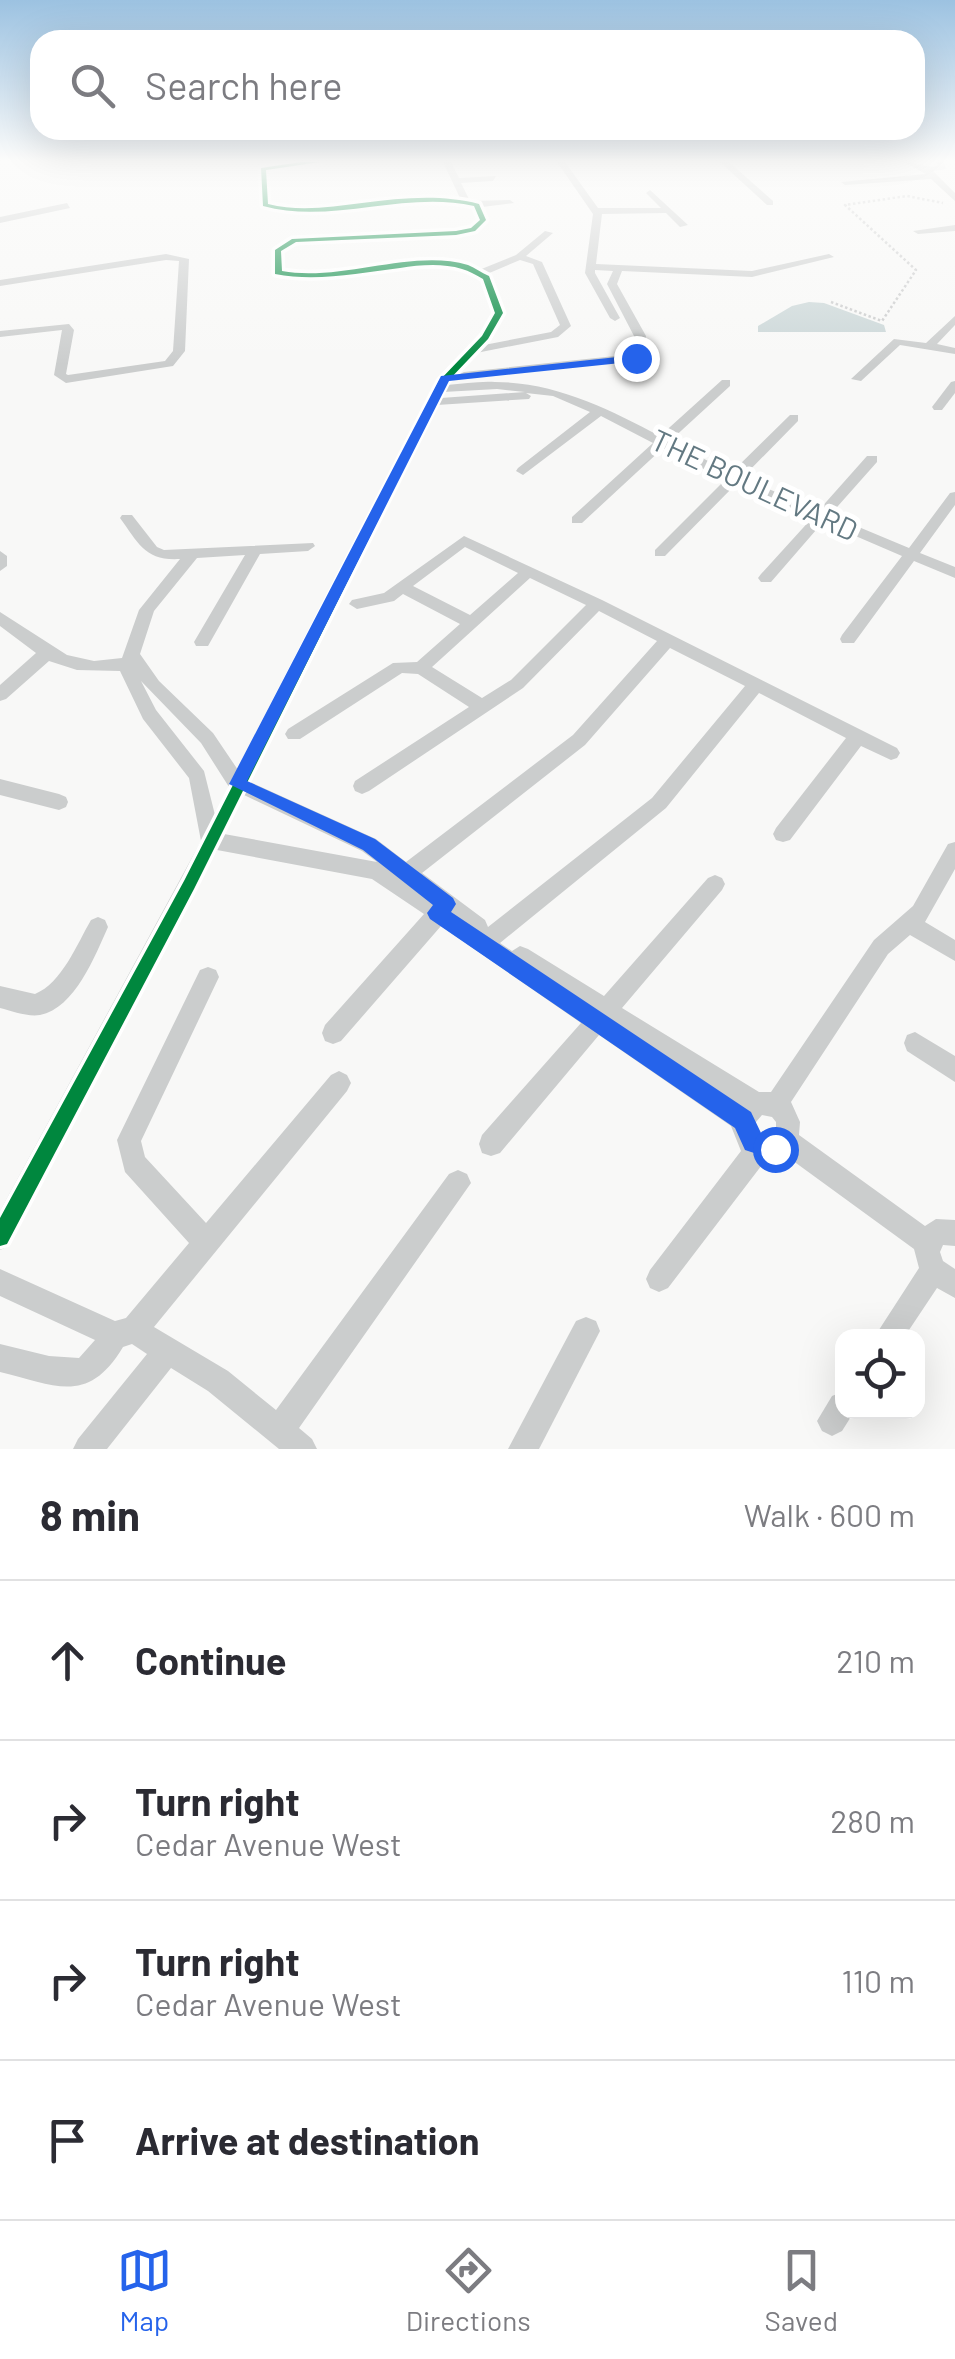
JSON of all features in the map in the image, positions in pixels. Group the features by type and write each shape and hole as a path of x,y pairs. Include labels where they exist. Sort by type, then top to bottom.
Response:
{"street":[{"path":"470,230 294,240 278,250 274,266 292,276 435,265 481,273 519,256 548,233"},
{"path":"594,230 590,268 595,284 627,339 638,343"},
{"path":"918,231 935,230"},
{"path":"474,350 554,336 565,329 566,318 540,265 519,256"},
{"path":"0,283 166,257 184,259 179,351 169,364 66,379 60,374 69,330 66,326 0,334"},
{"path":"590,268 757,273 829,257"},
{"path":"612,284 618,270"},
{"path":"0,1238 210,840 439,390 474,350 500,310 481,273"},
{"path":"595,284 612,284"},
{"path":"439,390 641,355 640,336 612,284"},
{"path":"931,344 955,318"},
{"path":"857,379 898,340 955,351"},
{"path":"578,520 726,382"},
{"path":"938,407 955,385"},
{"name":"THE BOULEVARD","path":"439,390 555,393 600,410 731,479 825,515 955,573"},
{"path":"523,471 600,410"},
{"path":"660,553 794,418"},
{"path":"766,578 872,460"},
{"path":"848,639 955,496"},
{"path":"127,518 156,554 308,546"},
{"path":"358,604 382,600 404,588 464,541 891,753"},
{"path":"202,642 254,551"},
{"path":"190,555 148,610 131,661 144,706 191,764 204,794 210,840"},
{"path":"0,556 0,566"},
{"path":"421,668 468,621 529,570"},
{"path":"404,588 468,621"},
{"path":"362,786 518,684 596,604"},
{"path":"0,617 44,654 74,665 131,661 216,749 237,784 297,815 352,836 442,909 600,1016 661,1041 758,1110 789,1126 659,1279"},
{"path":"401,877 579,740 668,640"},
{"path":"0,695 44,654"},
{"path":"294,734 392,670 421,668 481,706"},
{"path":"491,937 660,803 756,685"},
{"path":"144,706 166,696"},
{"path":"783,834 858,736"},
{"path":"191,764 216,749"},
{"path":"0,787 59,802"},
{"path":"210,840 401,877"},
{"path":"938,1266 773,1144 748,1135 758,1110 881,947 911,925 955,850"},
{"path":"491,1144 715,884"},
{"path":"442,909 491,937 600,1016"},
{"path":"333,1033 442,909"},
{"path":"911,925 955,951"},
{"path":"0,997 36,1005 47,1002 61,989 98,928"},
{"path":"206,1243 134,1163 129,1140 208,976"},
{"path":"915,1043 955,1070"},
{"path":"0,1358 50,1370 84,1372 206,1243 339,1083"},
{"path":"280,1428 458,1183"},
{"path":"894,1329 938,1266 936,1232 955,1233"},
{"path":"0,1282 168,1349 280,1428 302,1449"},
{"path":"524,1449 586,1331"},
{"path":"88,1449 168,1349"}],"path":[{"path":"831,302 882,320 916,270 872,230"}],"shaded area":[{"path":"824,303 884,325 886,332 758,332 758,326 792,306"}],"cycle path":[{"path":"0,1237 189,885 443,381 485,337 499,313 486,278 467,267 414,264 299,276 278,272 278,250 294,240 473,230"}],"route":[{"path":"636,358 445,378 237,784 369,845 446,904 437,913 743,1120 753,1142 775,1149"}]}
